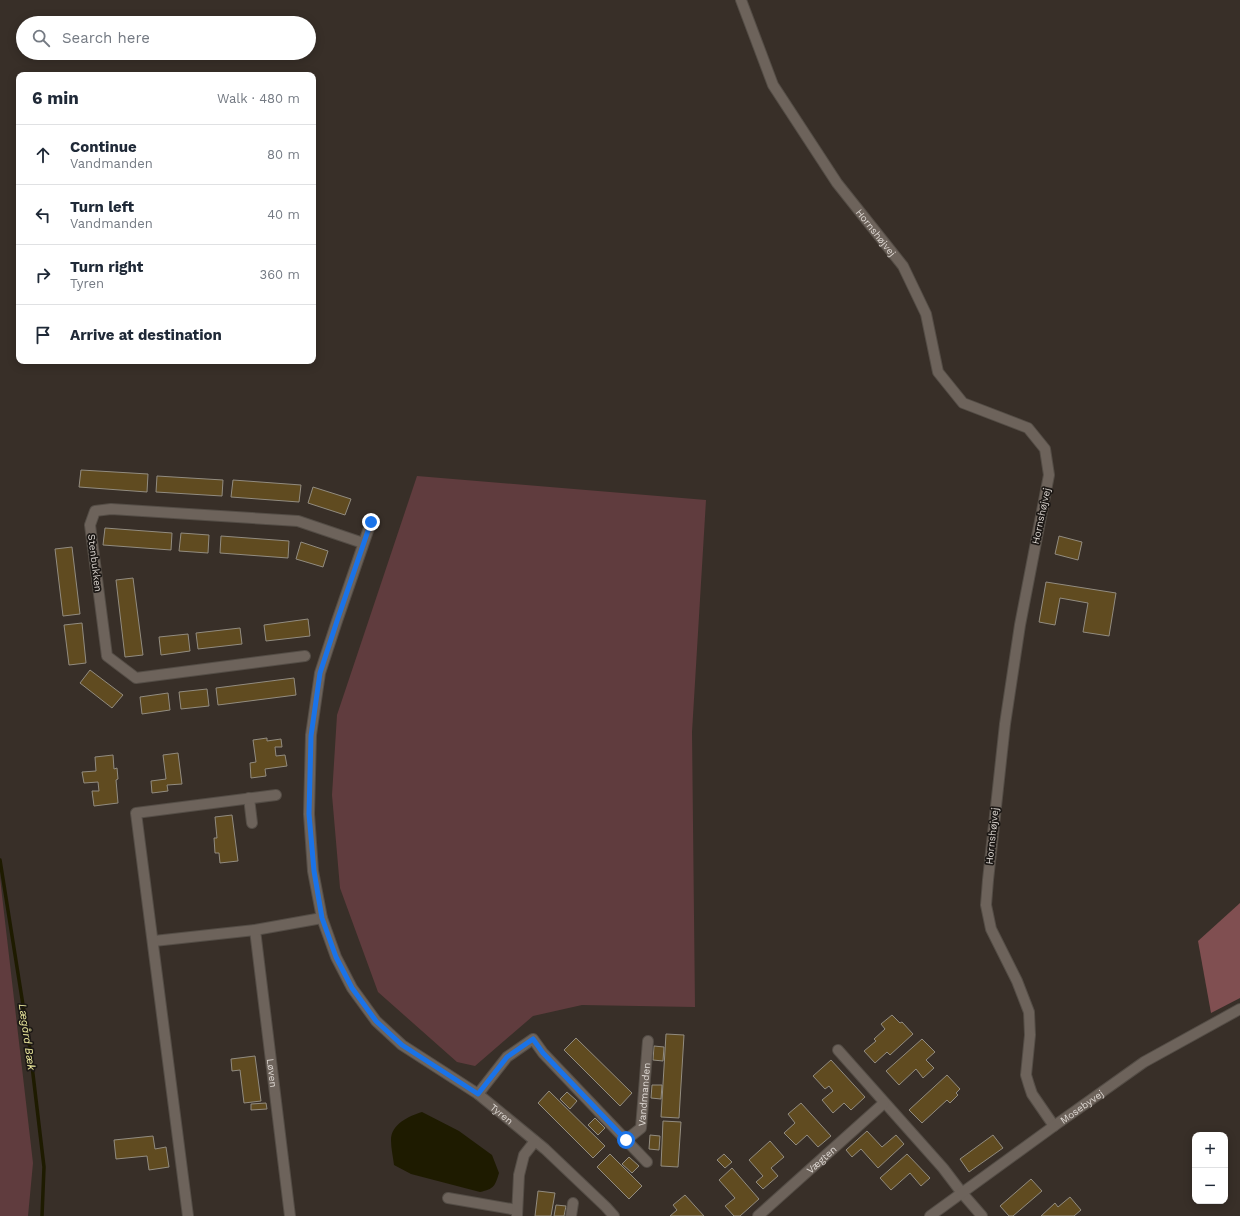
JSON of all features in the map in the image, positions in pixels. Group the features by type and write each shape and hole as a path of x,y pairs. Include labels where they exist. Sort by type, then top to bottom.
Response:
{"street":[{"name":"Hornshøjvej","path":"741,0 773,85 837,183 903,266 926,314 938,372 963,403 1028,428 1045,449 1049,475 1020,625 1006,717 986,905 991,929 1017,981 1029,1012 1030,1035 1026,1075 1029,1085 1032,1094 1054,1126"},
{"name":"Stenbukken","path":"305,656 136,678 107,656 90,525 95,511 111,510 298,521 363,543"},
{"name":"Tyren","path":"371,522 320,673 311,736 309,814 314,871 322,918 336,957 352,988 376,1021 402,1045 478,1094 551,1154 614,1216"},
{"path":"188,1216 154,941 136,813 276,795"},
{"path":"249,798 252,823"},
{"path":"154,941 255,930 322,918"},
{"name":"Løven","path":"255,930 290,1216"},
{"name":"Mosebyvej","path":"930,1216 1144,1062 1240,1009"},
{"path":"478,1094 507,1057 533,1039 543,1053 647,1162"},
{"name":"Vandmanden","path":"626,1140 641,1128 648,1041"},
{"path":"838,1050 943,1168 982,1216"},
{"name":"Vægten","path":"758,1216 884,1103"},
{"path":"448,1198 517,1213 519,1175 524,1155 535,1141"},
{"path":"571,1216 573,1203"}],"shaded area":[{"path":"417,476 706,500 692,732 695,1007 582,1005 533,1016 475,1066 457,1062 378,992 340,888 332,795 337,715"},
{"path":"0,878 33,1163 28,1216 0,1216"},
{"path":"1240,903 1240,998 1211,1013 1198,941"},
{"path":"422,1112 459,1131 492,1155 499,1173 491,1188 480,1192 411,1174 394,1165 391,1140 394,1129 406,1118"}],"building":[{"path":"81,470 148,474 147,492 79,487"},
{"path":"157,476 223,480 222,496 156,492"},
{"path":"233,480 301,485 299,502 231,497"},
{"path":"313,487 351,499 345,515 308,503"},
{"path":"105,528 172,533 171,550 103,545"},
{"path":"181,533 209,535 208,553 179,551"},
{"path":"221,536 289,541 288,558 220,553"},
{"path":"1059,536 1082,542 1078,560 1055,554"},
{"path":"301,542 328,551 323,567 296,559"},
{"path":"72,547 80,614 63,616 55,549"},
{"path":"133,578 143,655 125,657 116,580"},
{"path":"1046,582 1116,593 1109,636 1083,632 1088,603 1060,598 1055,625 1039,622"},
{"path":"308,619 310,636 266,641 264,625"},
{"path":"82,623 86,663 69,665 64,625"},
{"path":"240,628 242,644 198,649 196,633"},
{"path":"188,634 190,651 161,655 159,637"},
{"path":"90,670 123,695 112,708 80,683"},
{"path":"294,678 296,695 218,705 216,688"},
{"path":"207,689 209,706 181,709 179,692"},
{"path":"168,693 170,710 142,714 140,697"},
{"path":"267,738 267,741 281,739 282,747 275,747 276,756 285,755 287,766 265,769 266,776 251,778 250,763 256,762 253,740"},
{"path":"178,753 182,784 167,785 168,791 152,793 151,781 166,779 163,755"},
{"path":"113,755 114,769 117,768 118,779 116,780 118,803 94,806 92,791 99,791 98,782 84,783 82,772 96,771 95,757"},
{"path":"232,815 238,861 220,863 219,853 215,853 214,838 217,838 215,817"},
{"path":"892,1015 900,1023 902,1022 913,1034 890,1055 887,1052 875,1063 864,1051 876,1041 874,1039 885,1029 881,1024"},
{"path":"666,1034 684,1035 679,1118 661,1117"},
{"path":"576,1038 632,1093 620,1106 564,1050"},
{"path":"922,1039 935,1052 926,1060 934,1068 923,1078 916,1069 899,1085 886,1071"},
{"path":"654,1046 664,1047 663,1061 653,1060"},
{"path":"255,1056 261,1101 244,1103 240,1070 232,1071 231,1059"},
{"path":"831,1060 865,1097 851,1110 844,1103 833,1113 822,1100 833,1091 829,1086 825,1089 813,1076"},
{"path":"947,1075 960,1089 956,1093 958,1095 950,1103 947,1100 922,1123 909,1110"},
{"path":"652,1085 662,1085 661,1099 651,1098"},
{"path":"549,1091 605,1146 593,1158 538,1103"},
{"path":"567,1092 577,1101 570,1109 560,1099"},
{"path":"266,1103 267,1109 251,1110 251,1104"},
{"path":"801,1103 831,1136 818,1147 807,1135 796,1145 784,1133 795,1123 788,1114"},
{"path":"595,1118 605,1128 598,1135 588,1125"},
{"path":"663,1121 681,1122 678,1167 661,1166"},
{"path":"867,1131 882,1147 896,1135 904,1144 878,1168 861,1149 852,1157 846,1150"},
{"path":"650,1135 660,1136 659,1150 649,1149"},
{"path":"993,1135 1003,1148 969,1172 960,1159"},
{"path":"153,1136 155,1149 166,1147 169,1167 149,1170 147,1156 116,1159 114,1140"},
{"path":"770,1141 784,1157 771,1168 778,1176 763,1189 756,1182 763,1176 749,1160"},
{"path":"610,1154 642,1186 629,1199 597,1167"},
{"path":"724,1154 732,1162 725,1168 717,1160"},
{"path":"907,1154 930,1178 921,1186 910,1173 891,1190 880,1178"},
{"path":"629,1157 639,1166 632,1173 622,1164"},
{"path":"732,1168 759,1199 740,1216 734,1216 725,1206 735,1198 719,1180"},
{"path":"1031,1179 1042,1191 1013,1216 1009,1216 1000,1206"},
{"path":"538,1191 555,1193 551,1216 535,1216"},
{"path":"685,1195 704,1216 670,1216 677,1210 673,1205"},
{"path":"1070,1197 1081,1210 1074,1216 1041,1216 1055,1203 1058,1207"},
{"path":"556,1205 566,1206 564,1216 554,1216"}],"waterway":[{"name":"Lægård Bæk","path":"0,860 30,1049 44,1167 42,1216"}],"route":[{"path":"371,522 320,673 311,736 309,814 314,871 322,918 336,957 352,988 376,1021 402,1045 478,1094 507,1057 533,1039 543,1053 626,1140"}]}
